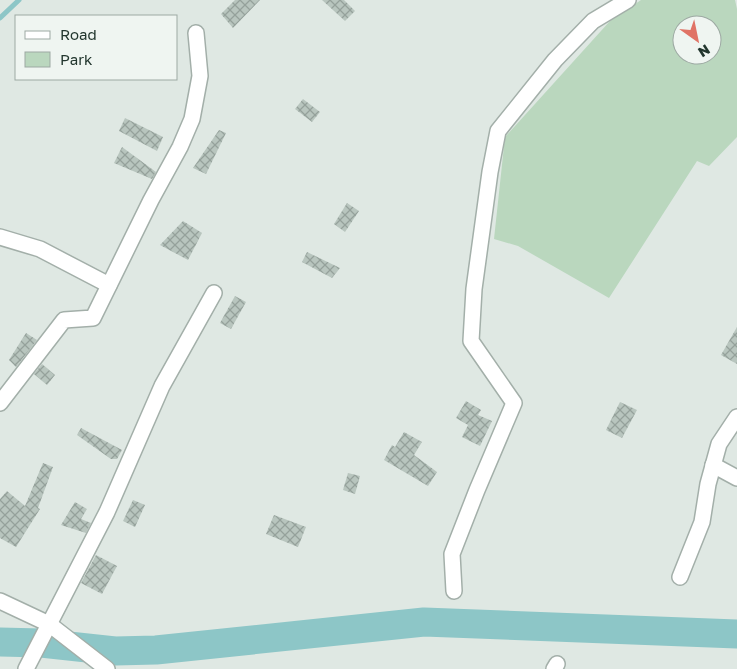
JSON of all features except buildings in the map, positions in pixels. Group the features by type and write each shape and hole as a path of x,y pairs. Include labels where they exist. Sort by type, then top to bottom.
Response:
{"street":[{"path":"454,591 452,554 514,403 471,341 474,289 490,172 498,131 555,60 593,21 628,0"},
{"path":"0,403 64,320 93,318 151,200 180,147 192,119 200,76 196,33"},
{"path":"0,237 40,249 110,285"},
{"path":"26,669 107,512 162,386 214,293"},
{"path":"680,577 702,522 708,484 719,444 737,417"},
{"path":"713,465 737,478"},
{"path":"0,601 49,624 107,669"}],"green space":[{"path":"641,0 735,0 737,9 737,137 709,166 697,161 609,298 518,246 494,239 505,137 610,21"}],"waterway":[{"path":"0,18 19,0"},
{"path":"0,642 41,643 115,651 156,650 424,622 737,634"}]}
